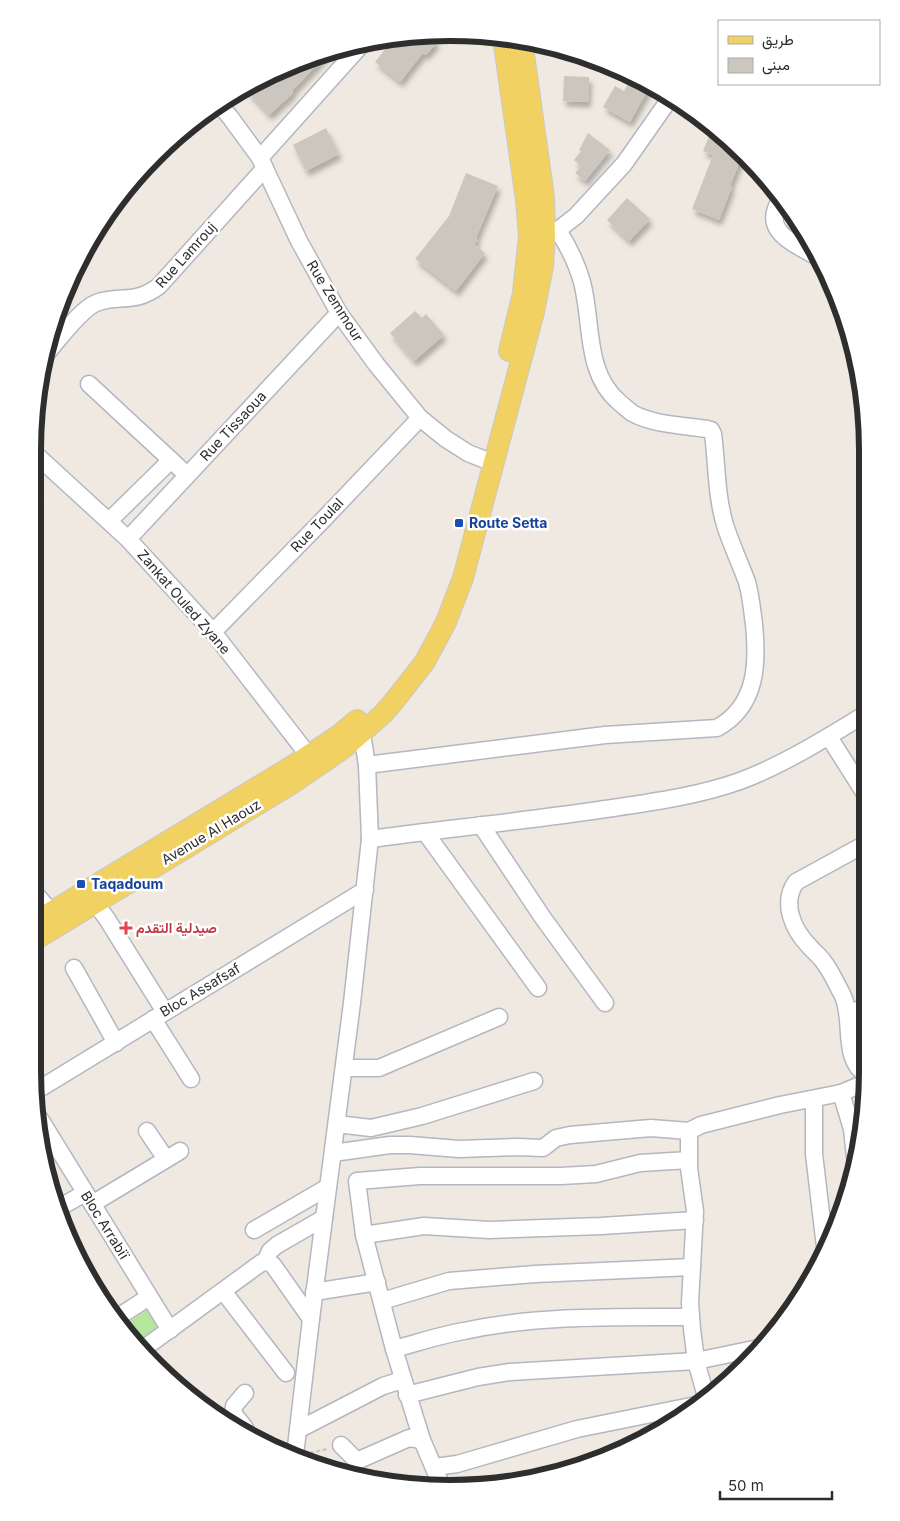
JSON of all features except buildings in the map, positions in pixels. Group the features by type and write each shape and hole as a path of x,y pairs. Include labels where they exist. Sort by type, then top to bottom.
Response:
{"main road":[{"path":"504,45 526,200 544,234"},
{"path":"378,709 410,682 424,663 446,622 462,578 487,461 539,289 543,266 544,197 523,48"},
{"name":"Avenue Al Haouz","path":"41,932 56,918 313,761 362,734 378,709"},
{"name":"Avenue Al Haouz","path":"313,761 339,735 378,709"},
{"name":"Avenue Al Haouz","path":"41,921 56,918"}],"street":[{"name":"Rue Lamrouj","path":"55,343 89,307 103,301 143,296 159,286 355,52"},
{"path":"367,765 604,735 717,728 730,721 740,709 750,689 755,667 756,651 751,602 747,584 725,524 717,484 714,434 711,430 707,429 649,419 632,412 614,398 601,381 595,367 582,281 572,252 544,234 576,216 624,164 666,104"},
{"name":"Rue Zemmour","path":"224,110 262,163 299,241 339,313 376,364 420,418 446,439 487,461"},
{"path":"778,206 775,213 775,221 782,236 807,251"},
{"name":"Rue Tissaoua","path":"128,539 339,313"},
{"path":"89,384 188,475"},
{"name":"Rue Toulal","path":"213,632 420,418"},
{"name":"Zankat Ouled Zyane","path":"41,459 128,539 213,632 313,761"},
{"path":"108,521 171,460"},
{"path":"370,839 620,807 704,791 741,780 829,737 859,717"},
{"path":"300,1451 298,1430 314,1292 344,1068 370,839 367,765 362,734"},
{"path":"829,737 859,784"},
{"path":"481,825 543,918 605,1003"},
{"path":"426,832 538,988"},
{"path":"859,847 796,882 791,889 788,899 794,927 808,946 823,960 843,997 848,1012 852,1057 859,1068"},
{"name":"Bloc Assafsaf","path":"42,1088 365,890"},
{"path":"90,897 159,1016 191,1079"},
{"path":"41,900 56,918"},
{"path":"74,968 116,1043"},
{"path":"848,1012 859,1010"},
{"path":"344,1068 379,1068 499,1017"},
{"path":"337,1124 371,1128 422,1116 534,1081"},
{"path":"333,1153 390,1145 459,1149 543,1148 556,1138 570,1135 651,1128 689,1131 701,1125 780,1105 841,1093 858,1086"},
{"path":"841,1093 853,1138"},
{"path":"814,1099 814,1154 824,1237"},
{"name":"Bloc Arrabiï","path":"46,1128 170,1330"},
{"path":"65,1207 88,1199 173,1155 148,1131"},
{"path":"689,1131 690,1178 695,1211 691,1317 696,1361 704,1391"},
{"path":"440,1480 422,1440 394,1349 364,1235 357,1181 420,1176 561,1176 596,1174 640,1163 689,1160"},
{"path":"254,1230 328,1187"},
{"path":"265,1262 270,1251 277,1245 324,1218"},
{"path":"364,1235 424,1226 489,1230 695,1220"},
{"path":"148,1346 261,1263 265,1262 273,1265 311,1319"},
{"path":"382,1301 449,1281 535,1274 692,1267"},
{"path":"314,1292 376,1282"},
{"path":"223,1291 286,1373"},
{"path":"122,1314 149,1297"},
{"path":"394,1349 464,1331 529,1321 593,1317 691,1317"},
{"path":"298,1430 383,1386 405,1387 510,1372 696,1361 748,1350"},
{"path":"240,1421 233,1412 234,1406 244,1392"},
{"path":"435,1466 457,1464 577,1428 682,1408"},
{"path":"341,1445 354,1458 359,1460 409,1438 422,1440"}],"path":[{"path":"306,1453 341,1445"}],"green space":[{"path":"156,1304 166,1322 142,1340 128,1322"}],"place":[{"name":"Route Setta","path":"459,523"},
{"name":"Taqadoum","path":"81,884"},
{"name":"صيدلية التقدم","path":"126,928"}]}
